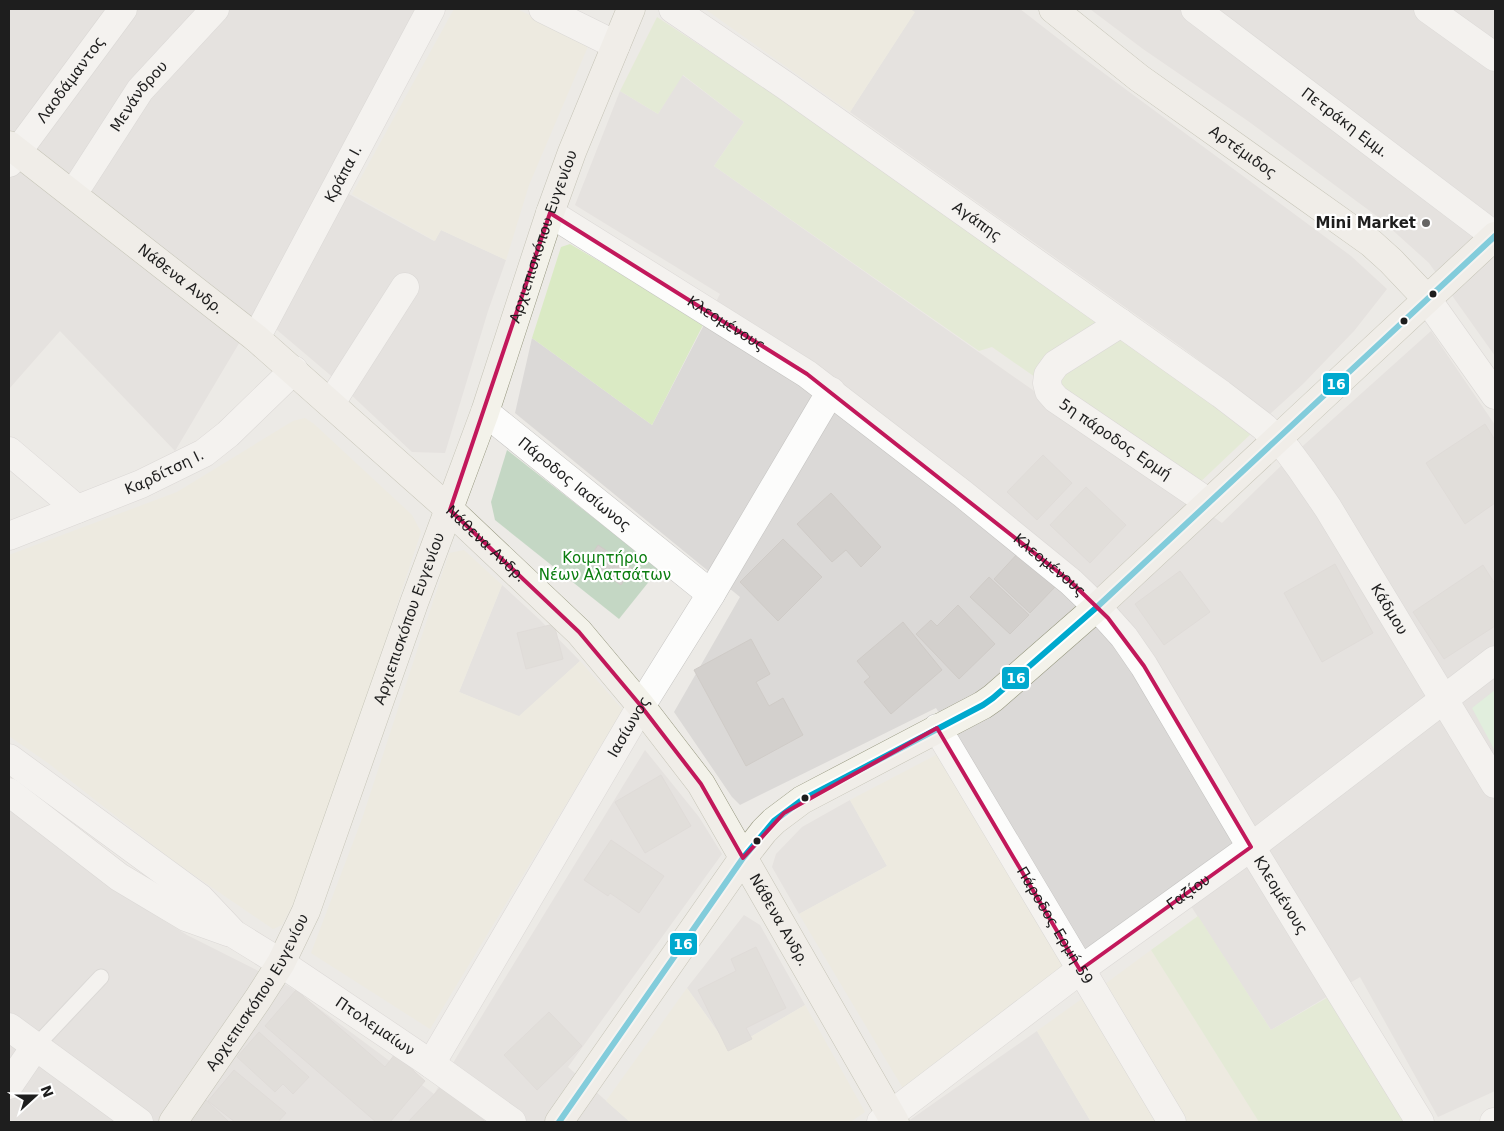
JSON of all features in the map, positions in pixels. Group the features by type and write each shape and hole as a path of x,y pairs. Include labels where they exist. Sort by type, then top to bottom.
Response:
{"street":[{"name":"Λαοδάμαντος","path":"12,153 123,9"},
{"name":"Μενάνδρου","path":"73,194 140,90 215,9"},
{"name":"Κράπα Ι.","path":"256,338 431,9"},
{"path":"543,9 616,45"},
{"name":"Αρχιεπισκόπου Ευγενίου","path":"172,1122 238,1031 281,963 313,894 414,603 485,412 550,213 572,152 631,9"},
{"name":"Αγάπης","path":"674,9 786,86 1238,406 1278,440"},
{"name":"Αρτέμιδος","path":"1053,9 1139,78 1370,243 1392,261 1427,300"},
{"name":"Πετράκη Εμμ.","path":"1195,9 1495,236"},
{"path":"1428,9 1495,57"},
{"name":"Νάθενα Ανδρ.","path":"12,153 73,194 294,370 450,510 579,632 642,706 701,784 889,1120"},
{"name":"Κλεομένους","path":"550,213 786,359 831,391 963,494 1071,582 1097,607 1124,637 1144,666 1420,1122"},
{"path":"559,1122 743,858 774,820 802,800 993,698 1097,607 1495,236"},
{"path":"331,404 405,288"},
{"path":"1427,300 1495,396"},
{"name":"5η πάροδος Ερμή","path":"1120,323 1056,364 1048,375 1046,383 1049,391 1056,399 1208,502"},
{"name":"Καρδίτση Ι.","path":"9,536 154,478 204,453 235,428 294,370"},
{"name":"Ιασίωνος","path":"431,1064 642,706 711,594 831,391"},
{"name":"Πάροδος Ιασίωνος","path":"485,412 711,594"},
{"name":"Κάδμου","path":"1278,440 1302,470 1328,508 1495,784"},
{"path":"9,451 77,510"},
{"name":"Γαζίου","path":"889,1120 1080,970 1252,847 1495,660"},
{"name":"Πάροδος Ερμή 59","path":"937,728 1172,1122"},
{"name":"Πτολεμαίων","path":"9,758 200,898 234,934"},
{"name":"Πτολεμαίων","path":"9,792 119,877 186,917 234,934 281,963 431,1064 512,1122"},
{"path":"9,1028 139,1122"},
{"path":"9,1085 35,1047"}],"lane":[{"path":"35,1047 102,977"}],"highlighted area":[{"path":"550,213 807,374 1071,582 1108,618 1144,666 1251,847 1080,970 937,728 784,813 743,858 701,784 641,706 579,632 450,510"}],"shaded area":[{"path":"9,9 421,9 327,182 434,241 441,230 506,260 488,311 445,453 412,452 329,374 257,313 175,451 60,331 9,389"},
{"path":"910,9 1020,9 1351,256 1387,289 1354,331 1303,384 1270,414 1180,346 850,112 914,13"},
{"path":"1090,9 1495,9 1495,356 1429,263 1378,217 1248,121 1143,49"},
{"path":"682,75 744,122 714,166 1222,523 1285,462 1431,331 1495,425 1495,1091 1438,1117 1360,977 1271,1030 1178,886 1083,954 936,708 740,805 732,797 674,712 740,597 515,413 532,338 652,425 720,294 575,205 620,91 658,114"},
{"path":"502,585 580,661 519,717 459,692"},
{"path":"645,750 699,817 722,854 568,1067 630,1122 9,1121 9,803 62,851 124,896 187,935 290,987 434,1094"},
{"path":"850,800 887,866 799,914 772,867 776,854 802,827"},
{"path":"744,915 760,925 805,1005 730,1049 687,988"},
{"path":"1037,1031 1091,1122 907,1122"}],"green space":[{"path":"454,9 517,9 589,44 529,185 506,260 441,230 435,241 352,194"},
{"path":"705,9 910,9 915,12 850,112"},
{"path":"657,17 774,94 1253,432 1194,488 992,347 979,351 714,166 744,122 683,75 658,114 620,91"},
{"path":"570,244 704,323 652,425 532,338 561,247"},
{"path":"305,418 314,424 412,515 421,532 370,687 294,902 282,925 273,929 172,860 48,763 9,736 9,555 177,492 293,421"},
{"name":"Κοιμητήριο Νέων Αλατσάτων","path":"507,450 659,569 619,619 495,520 491,502"},
{"path":"464,550 502,585 459,692 519,716 580,661 623,710 430,1029 311,953 362,819 449,553"},
{"path":"1495,690 1495,751 1472,708"},
{"path":"938,754 1065,969 904,1090 799,914 887,866 850,800"},
{"path":"1198,916 1271,1030 1330,996 1406,1122 1259,1122 1151,950"},
{"path":"1151,950 1259,1122 1182,1122 1101,987"},
{"path":"687,988 730,1049 805,1005 865,1112 850,1122 630,1122 606,1101"},
{"path":"1083,998 1158,1122 1091,1122 1037,1031"}],"building":[{"path":"1485,424 1495,440 1495,503 1465,524 1426,463"},
{"path":"1043,455 1072,483 1037,520 1007,492"},
{"path":"1086,487 1126,525 1090,563 1050,525"},
{"path":"831,493 881,547 861,567 846,550 832,562 797,524"},
{"path":"783,539 822,577 778,621 740,582"},
{"path":"598,545 632,568 621,585 587,562"},
{"path":"1019,552 1055,587 1030,613 994,579"},
{"path":"1335,564 1373,633 1322,662 1284,593"},
{"path":"1483,565 1495,584 1495,626 1444,659 1413,612"},
{"path":"1180,571 1210,612 1164,645 1135,604"},
{"path":"989,577 1029,615 1010,634 970,597"},
{"path":"958,605 995,644 959,679 916,634 931,620 937,626"},
{"path":"903,622 942,670 891,714 864,682 870,677 857,661"},
{"path":"554,624 563,659 526,669 517,633"},
{"path":"751,639 770,674 756,682 769,706 783,698 803,735 746,766 694,670"},
{"path":"661,775 691,826 645,853 615,802"},
{"path":"611,840 664,876 639,913 610,893 608,896 584,880"},
{"path":"756,947 786,1008 746,1028 752,1039 728,1051 698,990 736,971 731,959"},
{"path":"296,990 385,1067 395,1054 425,1081 390,1122 376,1122 265,1026"},
{"path":"549,1012 582,1046 537,1090 504,1055"},
{"path":"259,1032 309,1077 293,1094 283,1084 275,1092 237,1057"},
{"path":"234,1070 286,1113 278,1122 235,1122 208,1101"},
{"path":"444,1084 485,1122 408,1122"},
{"path":"206,1100 229,1122 185,1122"}],"transit line":[{"name":"16","path":"559,1122 743,858 774,821 802,800 993,698 1097,607 1495,236"}],"place":[{"name":"Mini Market","path":"1426,223"}]}
